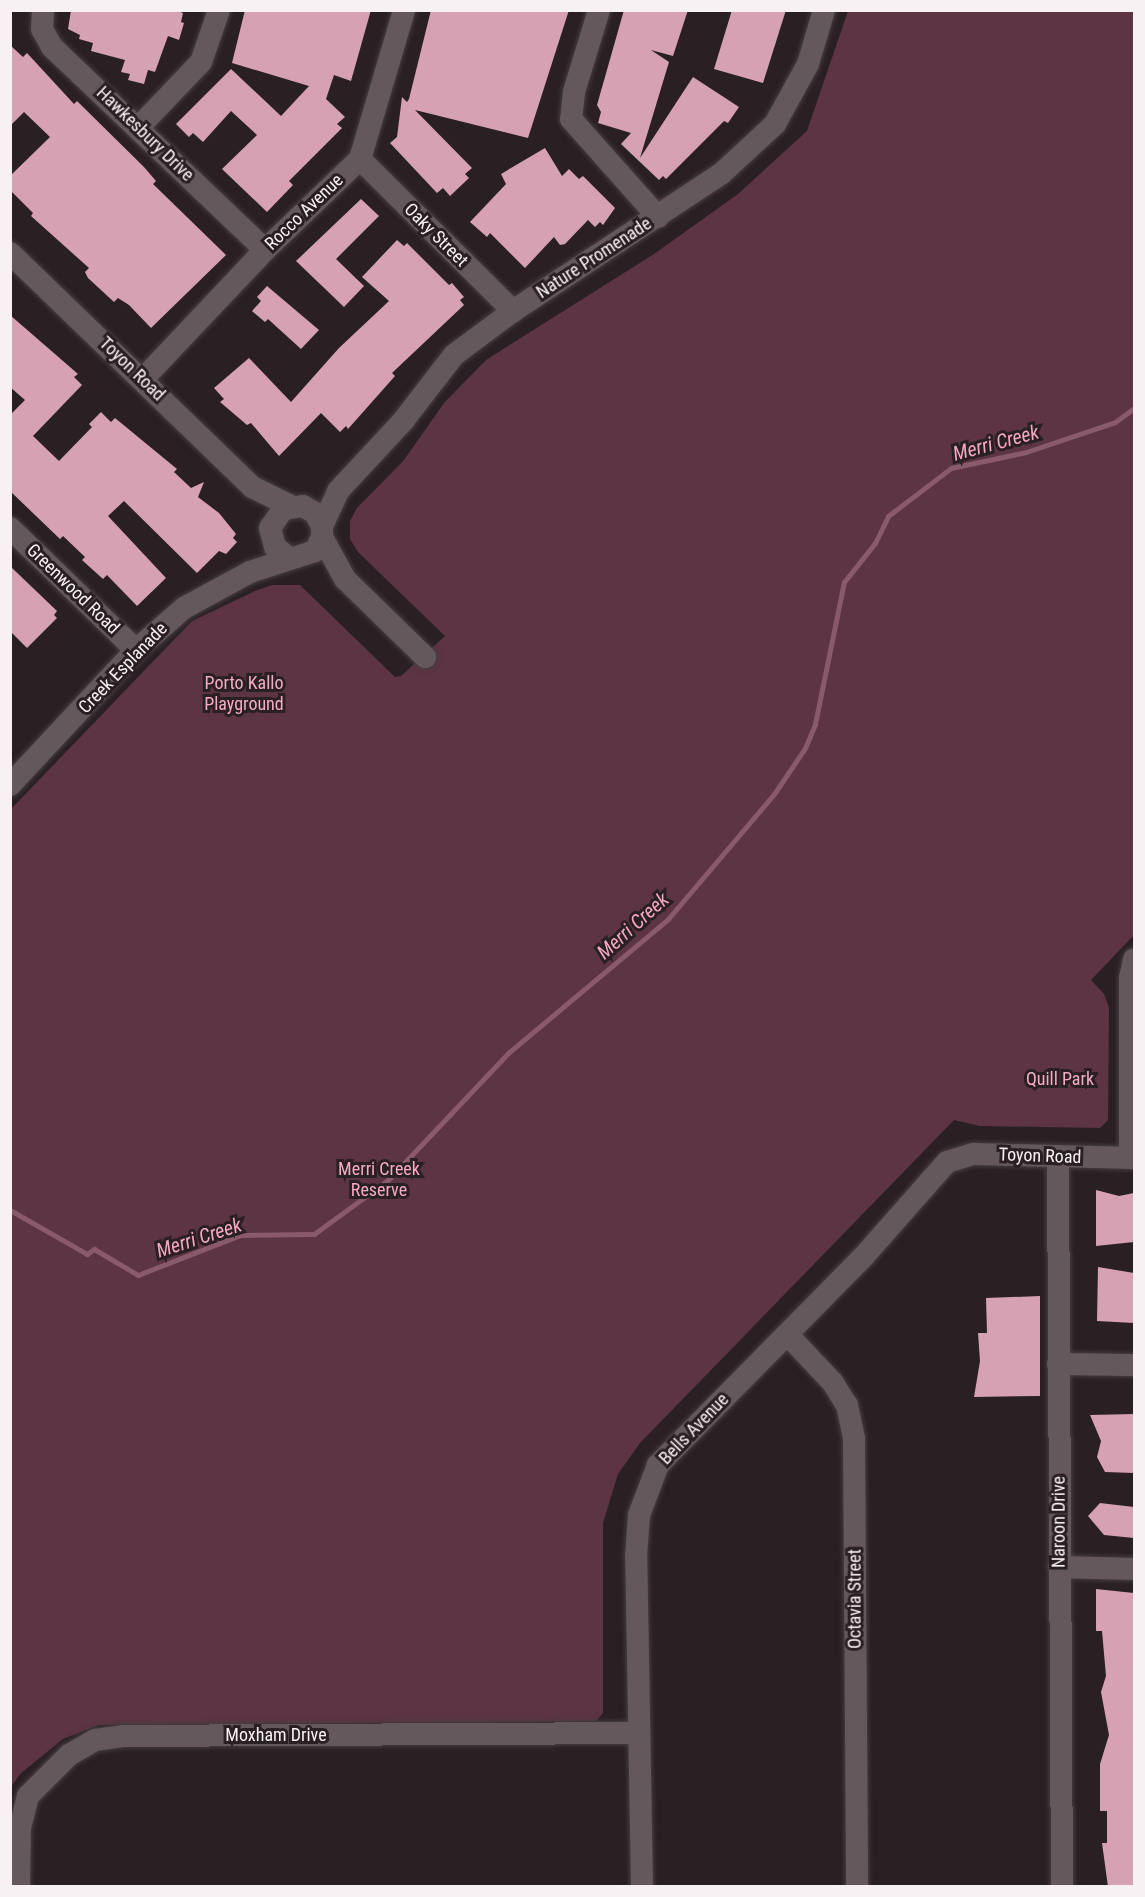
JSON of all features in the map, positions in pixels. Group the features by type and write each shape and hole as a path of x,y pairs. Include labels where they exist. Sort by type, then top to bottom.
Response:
{"street":[{"name":"Hawkesbury Drive","path":"43,10 42,29 52,47 265,250"},
{"path":"138,128 201,62 219,10"},
{"name":"Rocco Avenue","path":"143,379 265,250 360,159 404,10"},
{"path":"599,10 574,92 571,119 658,217"},
{"name":"Nature Promenade","path":"322,531 338,490 403,422 454,355 513,311 721,174 775,124 807,64 824,10"},
{"name":"Oaky Street","path":"360,159 513,311"},
{"name":"Toyon Road","path":"10,254 143,379 252,487 297,506"},
{"name":"Toyon Road","path":"252,487 270,530"},
{"name":"Nature Promenade","path":"297,506 338,490"},
{"path":"250,572 277,514 297,506 315,513 345,579 425,657"},
{"name":"Greenwood Road","path":"10,528 136,650"},
{"path":"270,530 275,548 345,579"},
{"path":"295,557 315,551 322,531"},
{"name":"Creek Esplanade","path":"10,785 136,650 203,594 250,572 295,557"},
{"path":"1132,1158 1130,978 1134,959"},
{"name":"Toyon Road","path":"947,1162 974,1154 1058,1158 1132,1158"},
{"name":"Naroon Drive","path":"1058,1158 1062,1887"},
{"name":"Bells Avenue","path":"642,1887 637,1732 639,1515 658,1466 787,1334 947,1162"},
{"name":"Octavia Street","path":"787,1334 833,1383 847,1405 854,1439 857,1887"},
{"path":"1058,1364 1134,1365"},
{"path":"1059,1567 1134,1569"},
{"name":"Moxham Drive","path":"19,1887 20,1828 28,1796 69,1755 95,1740 637,1732"}],"green space":[{"name":"Merri Creek Reserve","path":"848,11 1134,11 1134,935 1091,980 1104,994 1109,1008 1108,1120 1100,1128 980,1126 954,1120 640,1443 618,1474 603,1523 603,1713 596,1721 99,1725 63,1739 20,1774 11,1787 11,809 192,621 255,591 272,585 300,585 395,677 401,676 445,636 358,552 350,539 350,521 357,508 404,460 444,403 486,360 654,254 738,194 807,131"}],"building":[{"path":"71,10 175,10 183,13 181,22 184,23 179,40 168,36 155,72 148,70 144,84 128,80 130,74 121,72 125,60 91,51 93,43 79,39 80,35 68,29"},
{"path":"245,10 371,10 351,81 334,75 326,99 345,117 337,124 342,128 289,181 293,185 267,212 222,169 257,135 231,111 203,142 193,133 189,137 176,124 231,69 281,116 309,86 232,63"},
{"path":"431,10 569,10 528,138 415,110 472,168 465,174 469,178 450,196 443,188 437,193 390,143 397,137 402,97 407,102 409,99"},
{"path":"624,10 688,10 673,56 651,50 669,62 640,158 693,77 739,107 728,123 724,121 666,179 663,176 659,180 621,144 631,133 598,123 601,112 597,105"},
{"path":"732,10 786,10 763,83 714,69"},
{"path":"10,45 23,57 27,53 74,104 77,101 144,167 156,181 153,184 226,255 151,328 129,305 118,298 114,302 88,278 85,272 89,268 31,216 33,213 10,190 10,176 50,137 24,112 10,126"},
{"path":"545,148 562,176 569,169 579,179 583,176 615,208 603,225 600,222 595,227 588,220 565,244 560,245 554,237 525,268 490,233 487,237 470,222 506,184 501,174"},
{"path":"361,199 379,216 336,259 364,286 344,307 296,261"},
{"path":"397,240 404,246 407,243 449,285 452,283 464,297 460,300 464,305 392,373 395,376 348,429 346,426 340,432 321,413 279,456 251,423 247,425 220,402 224,399 214,388 249,358 291,402 339,348 389,301 362,277"},
{"path":"267,286 319,330 301,349 268,319 265,322 252,311 261,301 257,297"},
{"path":"10,315 78,374 74,377 82,385 33,436 59,461 92,427 89,424 101,412 111,422 115,418 177,469 174,472 191,488 204,482 198,497 219,513 236,534 233,538 237,542 226,554 219,551 197,573 124,501 108,516 166,578 137,606 107,575 103,579 82,560 85,557 63,536 60,539 10,491 10,415 25,400 10,387"},
{"path":"10,566 57,611 54,615 57,618 27,648 10,631"},
{"path":"1096,1190 1119,1196 1134,1193 1134,1242 1096,1246"},
{"path":"1098,1267 1134,1273 1134,1323 1097,1321"},
{"path":"1040,1296 1040,1396 974,1397 980,1361 978,1333 987,1333 986,1298"},
{"path":"1134,1414 1134,1473 1105,1472 1097,1457 1101,1441 1090,1415"},
{"path":"1100,1503 1134,1507 1134,1538 1104,1535 1088,1516"},
{"path":"1096,1589 1134,1593 1134,1887 1108,1887 1102,1843 1107,1843 1107,1811 1100,1811 1100,1764 1109,1735 1101,1692 1106,1676 1102,1631 1096,1631"}],"waterway":[{"name":"Merri Creek","path":"10,1210 87,1254 94,1249 138,1275 240,1235 314,1234 388,1180 508,1053 668,919 774,794 805,748 815,724 844,582 875,543 888,516 951,468 1026,452 1115,422 1134,408"}],"park label":[{"name":"Porto Kallo Playground","path":"244,694"},
{"name":"Quill Park","path":"1060,1079"}]}
